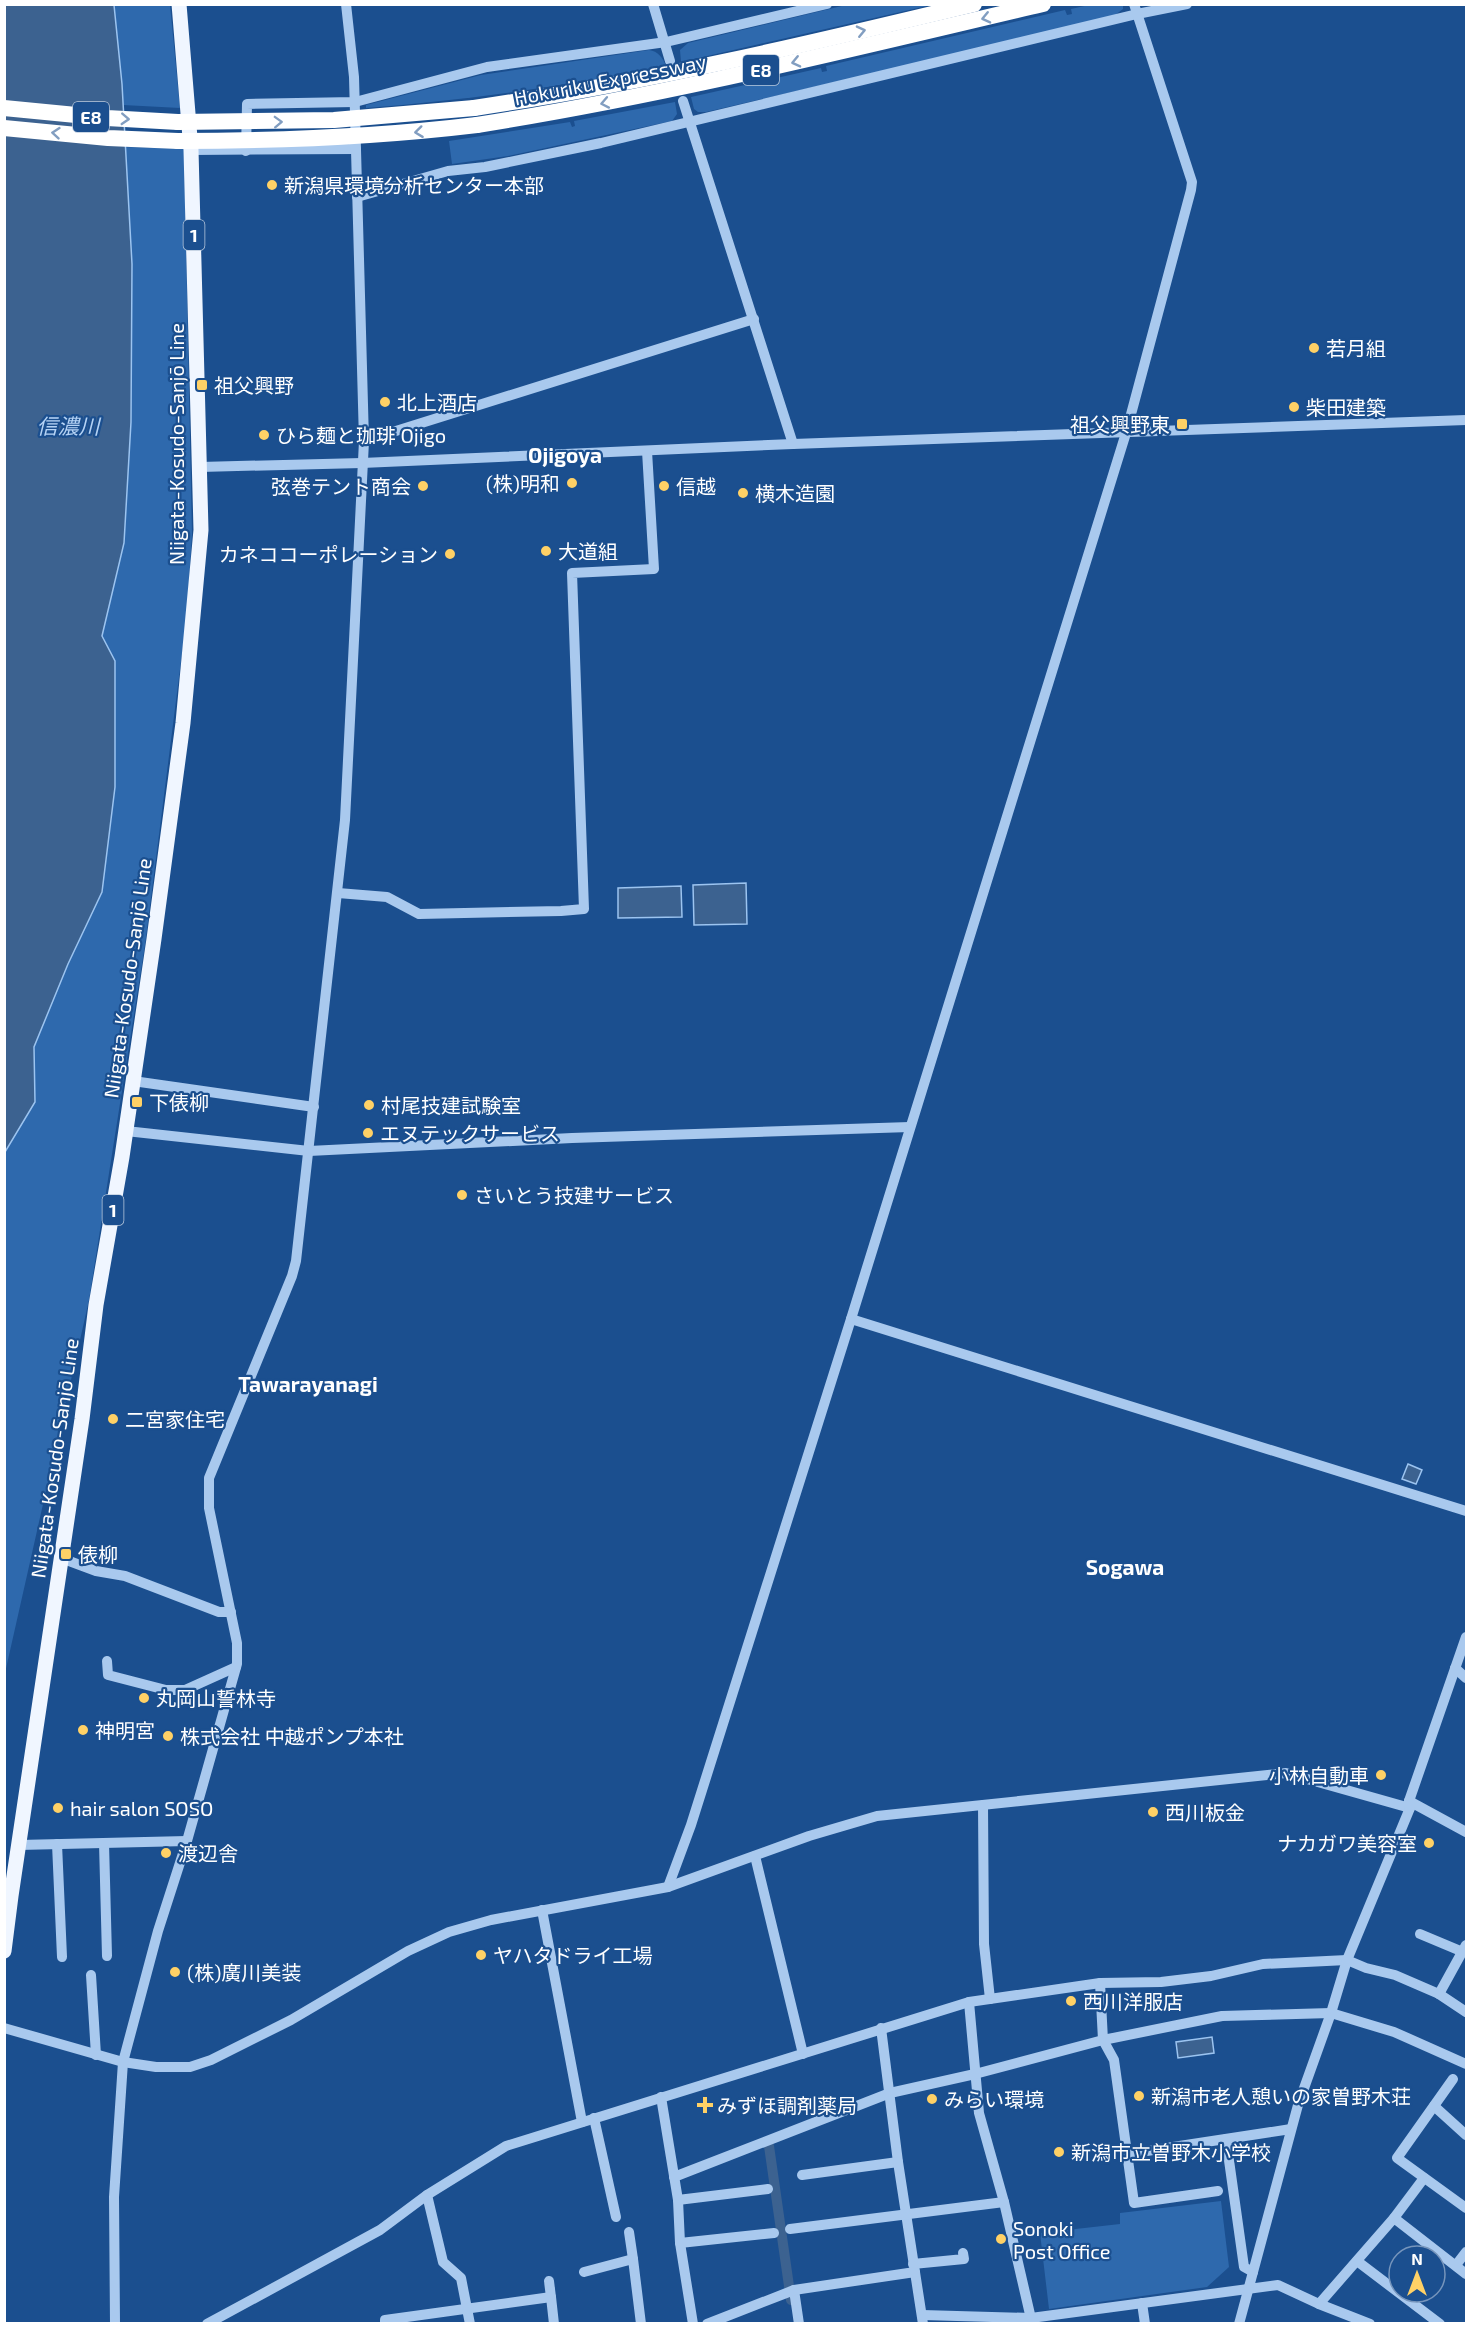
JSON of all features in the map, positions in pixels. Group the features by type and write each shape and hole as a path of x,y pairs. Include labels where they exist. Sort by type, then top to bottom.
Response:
{"highway":[{"name":"Hokuriku Expressway","path":"4,128 120,138 259,141 394,134 566,94 688,71 974,4"},
{"name":"Hokuriku Expressway","path":"4,108 107,118 248,122 476,116 569,110 693,86 1043,4"}],"main road":[{"name":"Niigata-Kosudo-Sanjō Line","path":"4,1951 82,1419 96,1305 126,1131 183,723 201,530 191,150 179,4"}],"street":[{"path":"115,2324 114,2197 123,2062 158,1931 188,1841 238,1653 209,1508 209,1478 296,1262 338,892 353,689 364,441 353,50 346,4"},
{"path":"653,4 670,61"},
{"path":"246,151 247,104 355,102 487,67 666,42 827,4"},
{"path":"357,197 448,171 508,162 690,120 1136,9 1187,4"},
{"path":"669,1887 691,1825 851,1319 1126,433 1191,190 1192,182 1136,9"},
{"path":"682,101 794,444"},
{"path":"191,150 356,149"},
{"path":"364,441 754,319"},
{"path":"200,467 362,463 794,444 1467,420"},
{"path":"338,892 387,897 419,914 584,909 572,573 654,569 647,451"},
{"path":"133,1081 314,1107"},
{"path":"126,1131 309,1151 560,1139 910,1127"},
{"path":"851,1319 1467,1511"},
{"path":"61,1558 96,1571 125,1576 219,1612 231,1612"},
{"path":"1243,2321 1253,2272 1298,2105 1331,2013 1347,1960 1410,1804 1467,1638"},
{"path":"107,1661 108,1674 166,1690 186,1690 236,1667"},
{"path":"1455,1668 1467,1678"},
{"path":"4,2028 123,2062 156,2067 190,2067 211,2060 291,2019 408,1951 472,1923 669,1887 809,1836 878,1816 1079,1793 1286,1773 1410,1804 1467,1832"},
{"path":"983,1805 984,1944 990,1999"},
{"path":"19,1845 188,1841"},
{"path":"57,1844 62,1957"},
{"path":"104,1844 107,1956"},
{"path":"755,1856 803,2054"},
{"path":"542,1910 582,2122"},
{"path":"1420,1934 1465,1948 1439,1994"},
{"path":"208,2323 380,2230 427,2195 506,2146 969,2002 1100,1983 1161,1982 1211,1976 1263,1964 1347,1960 1366,1968 1395,1975 1439,1994 1466,2012"},
{"path":"91,1975 96,2055"},
{"path":"1100,1983 1103,2040 1114,2060 1134,2203 1218,2191"},
{"path":"969,2002 979,2113 1004,2202 1032,2321"},
{"path":"675,2178 890,2093 975,2074 1103,2040 1222,2016 1331,2013 1394,2032 1467,2064"},
{"path":"881,2028 897,2162 922,2319 1032,2321 1142,2303 1278,2285 1370,2324"},
{"path":"1453,2079 1396,2158 1467,2208"},
{"path":"661,2097 675,2178 680,2243 693,2324"},
{"path":"1434,2106 1467,2135"},
{"path":"594,2118 616,2217"},
{"path":"1127,2154 1291,2129"},
{"path":"1226,2139 1244,2267 1253,2272"},
{"path":"802,2175 897,2162"},
{"path":"1319,2304 1394,2218 1424,2178"},
{"path":"678,2200 768,2189"},
{"path":"427,2195 443,2262 461,2278 470,2324"},
{"path":"790,2229 1004,2202"},
{"path":"1394,2218 1467,2274"},
{"path":"629,2232 641,2324"},
{"path":"680,2243 774,2232"},
{"path":"1456,2265 1467,2252"},
{"path":"707,2324 794,2290 964,2259 963,2253"},
{"path":"584,2272 633,2259"},
{"path":"1357,2261 1440,2324"},
{"path":"549,2281 554,2324"},
{"path":"794,2290 799,2324"},
{"path":"385,2324 385,2320 551,2296"},
{"path":"1142,2303 1145,2324"}],"shaded area":[{"path":"850,4 931,5 681,62 680,50 688,43"},
{"path":"114,5 170,5 180,108 123,105"},
{"path":"1089,5 1123,5 1123,9 1111,18 706,112 698,112 694,109 691,97 821,68 822,72 827,71 826,66 1065,10 1067,15 1072,14 1071,9"},
{"path":"649,50 660,55 666,66 516,92 366,108 366,105 481,75"},
{"path":"675,102 677,114 672,121 508,156 452,164 449,141 570,122 572,127 575,126 574,121"},
{"path":"125,147 184,149 192,534 187,614 145,945 89,1300 5,1673 5,1152 34,1047 68,964 102,892 115,661 102,636 124,543 131,422 132,264"},
{"path":"1221,2201 1229,2267 1207,2287 1049,2309 1040,2233 1120,2224 1120,2213"}],"water":[{"name":"信濃川","path":"5,5 114,5 122,84 132,264 131,422 124,543 102,636 115,661 115,787 102,892 68,964 34,1047 35,1102 5,1152"},
{"path":"746,883 747,924 694,925 693,885"},
{"path":"681,886 682,917 618,918 618,888"},
{"path":"1408,1464 1422,1470 1416,1484 1402,1479"},
{"path":"1212,2037 1214,2053 1178,2058 1176,2042"}],"waterway":[{"path":"769,2146 791,2300"}],"place":[{"name":"新潟県環境分析センター本部","path":"272,185"},
{"name":"若月組","path":"1314,348"},
{"name":"祖父興野","path":"202,385"},
{"name":"北上酒店","path":"385,402"},
{"name":"柴田建築","path":"1294,407"},
{"name":"祖父興野東","path":"1182,424"},
{"name":"ひら麺と珈琲 Ojigo","path":"264,435"},
{"name":"(株)明和","path":"572,483"},
{"name":"弦巻テント商会","path":"423,486"},
{"name":"信越","path":"664,486"},
{"name":"横木造園","path":"743,493"},
{"name":"大道組","path":"546,551"},
{"name":"カネココーポレーション","path":"450,554"},
{"name":"下俵柳","path":"137,1102"},
{"name":"村尾技建試験室","path":"369,1105"},
{"name":"エヌテックサービス","path":"368,1133"},
{"name":"さいとう技建サービス","path":"462,1195"},
{"name":"二宮家住宅","path":"113,1419"},
{"name":"俵柳","path":"66,1554"},
{"name":"丸岡山誓林寺","path":"144,1698"},
{"name":"神明宮","path":"83,1730"},
{"name":"株式会社 中越ポンプ本社","path":"168,1736"},
{"name":"小林自動車","path":"1381,1775"},
{"name":"hair salon SOSO","path":"58,1808"},
{"name":"西川板金","path":"1153,1812"},
{"name":"ナカガワ美容室","path":"1429,1843"},
{"name":"渡辺舎","path":"166,1853"},
{"name":"ヤハタドライ工場","path":"481,1955"},
{"name":"(株)廣川美装","path":"175,1972"},
{"name":"西川洋服店","path":"1071,2001"},
{"name":"新潟市老人憩いの家曽野木荘","path":"1139,2096"},
{"name":"みらい環境","path":"932,2099"},
{"name":"みずほ調剤薬局","path":"705,2105"},
{"name":"新潟市立曽野木小学校","path":"1059,2152"},
{"name":"Sonoki Post Office","path":"1001,2239"}],"district":[{"name":"Ojigoya","path":"565,454"},
{"name":"Tawarayanagi","path":"308,1383"},
{"name":"Sogawa","path":"1125,1566"}]}
